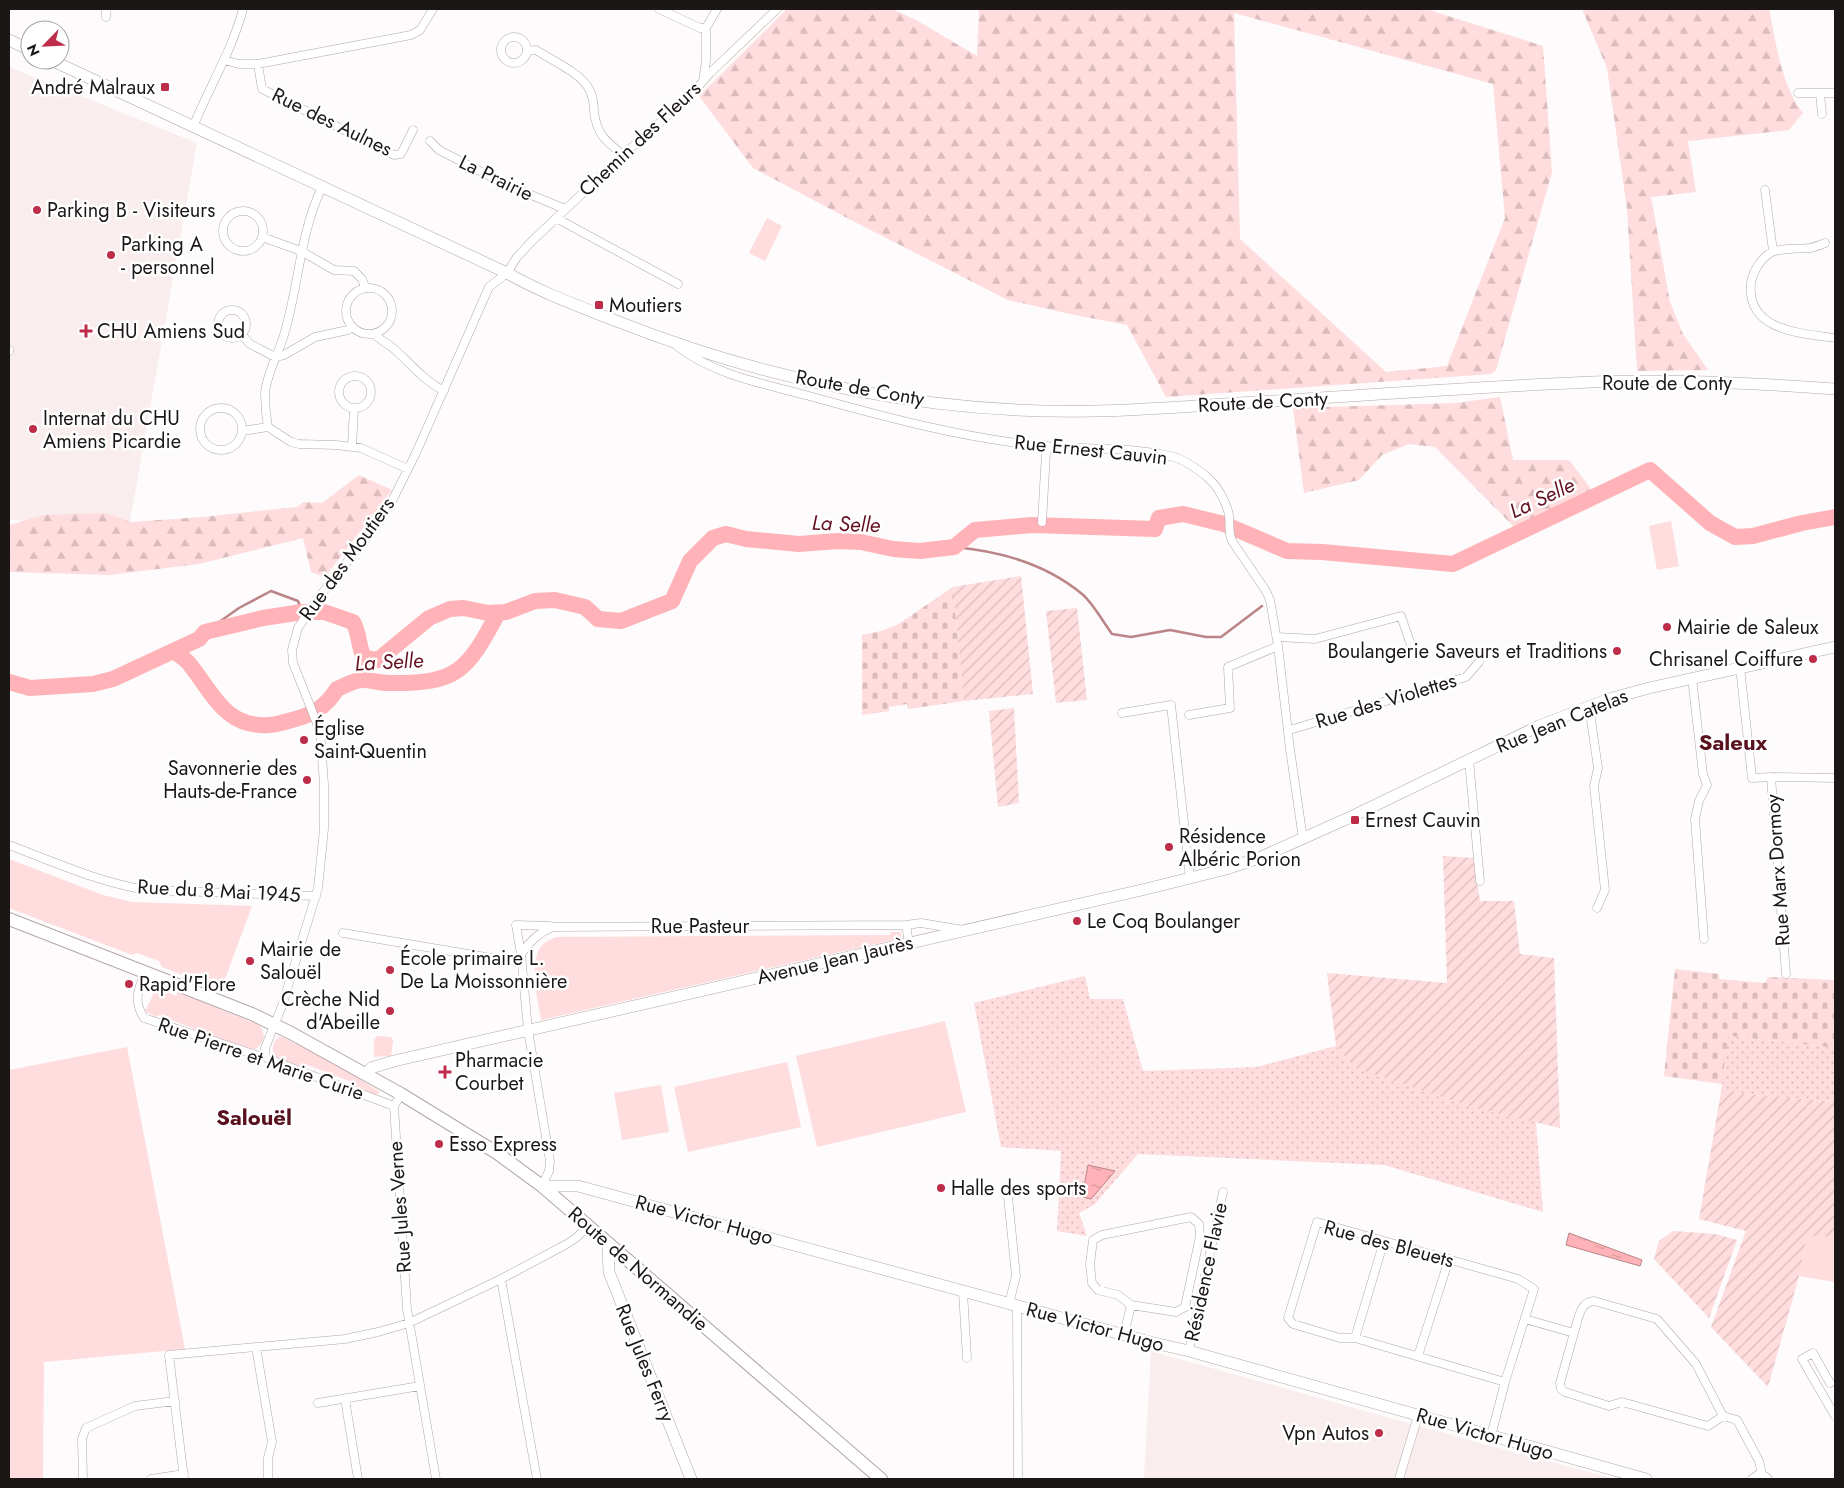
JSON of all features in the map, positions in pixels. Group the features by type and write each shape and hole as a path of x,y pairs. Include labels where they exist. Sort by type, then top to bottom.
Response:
{"main road":[{"name":"Route de Normandie","path":"9,919 274,1025 401,1094 497,1153 542,1186 881,1479"}],"street":[{"path":"193,127 237,32 243,9"},
{"path":"224,60 239,64 258,64 411,35 420,30 432,9"},
{"path":"659,9 700,28 706,28"},
{"path":"703,82 708,35 706,28 717,9"},
{"name":"Chemin des Fleurs","path":"507,273 517,257 565,209 703,82 777,9"},
{"path":"527,51 536,50 583,80 593,98 597,128 602,137 623,155"},
{"name":"Rue des Aulnes","path":"258,64 262,88 394,155 401,154 413,130"},
{"name":"Route de Conty","path":"70,69 507,273 524,283 675,344 696,355 897,398 979,407 1095,411 1594,382 1717,382 1835,389"},
{"path":"1798,93 1835,93"},
{"path":"1820,93 1822,114"},
{"name":"La Prairie","path":"430,141 440,150 497,180 565,209"},
{"path":"268,427 265,408 266,391 274,357 283,339 298,274 301,251 310,218 322,187"},
{"path":"1765,190 1773,252"},
{"path":"241,211 247,212 258,218 262,224 262,237 255,248 236,250 226,241 223,228 229,217 241,211"},
{"path":"556,218 678,284"},
{"path":"262,237 301,251 334,270 354,271 362,279 365,287"},
{"path":"1824,243 1812,248 1773,252 1756,269 1750,292 1756,311 1766,321 1779,328 1835,338"},
{"name":"Rue des Moutiers","path":"265,1056 265,1048 308,927 320,873 324,829 320,731 293,663 292,650 295,637 302,619 376,526 390,505 444,391 489,287 507,273"},
{"path":"365,287 381,290 387,295 393,310 392,318 388,325 375,334 362,333 352,327 346,314 348,300 352,294 365,287"},
{"path":"242,335 250,344 274,357 284,355 315,337 348,330 352,327"},
{"path":"375,334 417,372 444,391"},
{"name":"Rue Ernest Cauvin","path":"696,355 723,371 778,388 949,433 1048,446 1140,452 1174,457 1206,476 1217,488 1225,503 1232,541 1266,591 1271,606 1303,839"},
{"path":"353,376 367,382 370,391 368,401 360,407 354,408 345,404 339,396 340,385 353,376"},
{"path":"223,408 235,414 239,419 242,432 236,444 223,450 209,447 204,441 200,427 210,411 223,408"},
{"path":"352,446 354,408"},
{"path":"242,432 268,427 291,442 361,448 408,469"},
{"path":"1042,522 1048,446"},
{"path":"1276,637 1316,639 1401,616 1411,646"},
{"path":"1189,715 1230,708 1228,667 1278,646"},
{"name":"Rue Jean Catelas","path":"1303,839 1539,726 1589,706 1632,692 1835,647"},
{"name":"Rue des Violettes","path":"1288,729 1293,730 1466,677 1479,662"},
{"name":"Rue Marx Dormoy","path":"1740,667 1752,778 1771,777 1786,974"},
{"path":"1692,678 1703,774 1707,785 1699,802 1695,819 1704,939"},
{"path":"1122,713 1171,705 1190,878"},
{"path":"1589,706 1598,768 1594,786 1605,890 1596,908"},
{"path":"1469,760 1480,881"},
{"path":"1771,777 1835,778"},
{"name":"Avenue Jean Jaurès","path":"366,1074 371,1068 394,1061 1226,869 1259,858 1303,839"},
{"name":"Rue du 8 Mai 1945","path":"9,844 132,888 316,896"},
{"name":"Rue Pasteur","path":"521,954 516,924 552,926 906,925 921,923 965,930"},
{"path":"906,925 909,943"},
{"path":"542,1186 549,1171 550,1161 528,1030 521,954 535,937 552,926"},
{"path":"343,933 521,963"},
{"name":"Rue Pierre et Marie Curie","path":"145,972 137,1001 138,1009 144,1018 258,1056 265,1056 268,1059 394,1106"},
{"path":"378,1081 394,1061"},
{"path":"394,1106 401,1094"},
{"name":"Rue Jules Verne","path":"394,1106 409,1323 436,1479"},
{"name":"Rue Victor Hugo","path":"542,1186 578,1186 963,1292 1189,1351 1646,1479"},
{"path":"1007,1187 1016,1276 1013,1305 1018,1479"},
{"name":"Résidence Flavie","path":"1189,1351 1222,1192"},
{"path":"1191,1217 1200,1224 1200,1236 1185,1307 1176,1312 1131,1305 1118,1295 1098,1290 1092,1283 1090,1264 1093,1240 1102,1236 1191,1217"},
{"name":"Rue des Bleuets","path":"1491,1436 1505,1382 1534,1289 1518,1279 1317,1222 1288,1318 1293,1324 1340,1338 1355,1338 1505,1382"},
{"path":"151,1479 184,1477 170,1355 345,1339 409,1323 501,1279 576,1238 588,1226"},
{"path":"1355,1338 1384,1241"},
{"name":"Rue Jules Ferry","path":"608,1244 609,1272 691,1479"},
{"path":"1418,1356 1449,1259"},
{"path":"501,1279 537,1479"},
{"path":"963,1292 967,1358"},
{"path":"1723,1416 1708,1426 1622,1402 1609,1406 1561,1389 1560,1383 1583,1305 1588,1301 1594,1301 1657,1319 1696,1364 1723,1416 1737,1420 1759,1461 1765,1477"},
{"path":"1124,1335 1131,1305"},
{"path":"1525,1319 1574,1333"},
{"path":"256,1347 272,1442 268,1458 268,1479"},
{"path":"1819,1388 1833,1381 1813,1353 1802,1359 1835,1416"},
{"path":"318,1403 420,1386"},
{"path":"345,1399 358,1479"},
{"path":"83,1479 82,1438 86,1428 135,1406 175,1401"},
{"path":"1399,1479 1418,1416"},
{"path":"1752,1479 1756,1475 1765,1477"}],"shaded area":[{"name":"CHU Amiens Sud","path":"9,67 197,143 130,521 9,520"},
{"path":"1151,1351 1483,1444 1615,1479 1144,1479"}],"green space":[{"path":"787,9 892,9 916,20 977,56 979,9 1426,9 1543,46 1552,172 1496,370 1491,374 1166,397 1127,325 1008,300 753,168 699,96","holes":["1234,13 1493,84 1505,218 1447,366 1386,372 1240,239"]},
{"path":"1582,9 1769,9 1784,77 1789,90 1803,113 1789,130 1688,141 1696,192 1651,197 1670,302 1683,334 1708,370 1637,371 1627,209 1607,68"},
{"path":"767,218 782,226 765,261 749,253"},
{"path":"1500,397 1513,460 1569,460 1594,493 1516,529 1435,447 1409,444 1382,455 1359,480 1304,493 1293,408 1456,403"},
{"path":"359,475 392,490 325,577 311,572 303,538 199,564 109,575 9,572 9,525 44,515 105,513 131,522 297,507 304,502 322,503"},
{"path":"1671,521 1679,566 1657,570 1649,526"},
{"path":"1021,576 1033,694 964,701 953,587"},
{"path":"953,587 964,701 908,709 907,704 889,707 889,711 862,715 862,635 897,625"},
{"path":"1077,608 1087,700 1056,703 1046,611"},
{"path":"1014,708 1019,803 998,807 989,711"},
{"path":"1443,856 1473,858 1480,901 1514,901 1520,954 1554,958 1560,1128 1475,1108 1355,1068 1336,1046 1327,973 1447,983"},
{"path":"9,859 103,895 132,902 252,906 221,990 162,967 159,961 137,953 132,955 9,908"},
{"path":"891,932 901,932 902,938 541,1020 535,983 535,963 540,948 547,941 556,937 890,935"},
{"path":"1675,969 1719,974 1719,979 1765,983 1768,977 1835,980 1835,1048 1729,1036 1722,1084 1664,1076"},
{"path":"1085,976 1090,999 1123,999 1143,1071 1257,1067 1336,1046 1355,1068 1475,1108 1536,1122 1543,1212 1384,1165 1138,1154 1094,1205 1079,1213 1087,1236 1057,1231 1061,1151 1001,1147 974,1003"},
{"path":"157,987 176,996 178,992 259,1025 264,1035 263,1041 256,1049 247,1049 158,1015 156,1017 145,1011"},
{"path":"945,1021 966,1112 817,1147 796,1056"},
{"path":"377,1036 391,1037 393,1040 391,1056 374,1057 374,1040"},
{"path":"1728,1036 1835,1048 1835,1102 1721,1092"},
{"path":"279,1037 334,1063 380,1092 376,1095 356,1087 357,1084 305,1064 301,1066 278,1059 273,1053 273,1048"},
{"path":"127,1047 185,1349 44,1362 43,1479 9,1479 9,1070"},
{"path":"787,1062 801,1127 688,1152 674,1087"},
{"path":"661,1085 669,1132 622,1140 614,1093"},
{"path":"1721,1092 1835,1102 1835,1237 1807,1236 1799,1276 1768,1387 1711,1327 1746,1231 1699,1219"},
{"path":"1673,1231 1715,1234 1737,1240 1709,1318 1654,1259 1659,1241"},
{"path":"1807,1235 1835,1237 1835,1282 1799,1276"}],"water":[{"path":"1088,1165 1115,1171 1091,1199 1082,1197"},
{"path":"1569,1233 1642,1260 1640,1266 1566,1245"}],"waterway":[{"name":"La Selle","path":"9,682 30,688 93,684 113,679 199,639 205,632 263,618 302,612 324,612 353,622 364,658 378,660 429,618 450,609 464,608 488,613 506,612 535,601 555,600 585,607 598,619 621,621 672,601 690,561 713,538 726,534 746,539 799,544 838,541 861,542 893,549 920,551 954,547 975,530 1032,525 1155,529 1159,518 1183,514 1224,524 1287,551 1322,552 1453,564 1650,470 1710,523 1735,537 1753,536 1802,523 1835,517"},
{"path":"954,547 1005,556 1038,567 1053,575 1082,594 1094,607 1112,634 1131,637 1170,630 1206,637 1221,637 1262,606"},
{"path":"205,632 239,608 271,591 298,601 302,612"},
{"name":"La Selle","path":"174,651 189,664 222,708 231,715 254,725 272,725 312,713 328,701 337,689 356,681 412,683 446,677 458,670 478,649 498,613"}],"place":[{"name":"André Malraux","path":"165,87"},
{"name":"Parking B - Visiteurs","path":"37,210"},
{"name":"Parking A - personnel","path":"111,255"},
{"name":"Moutiers","path":"599,305"},
{"name":"CHU Amiens Sud","path":"86,331"},
{"name":"Internat du CHU Amiens Picardie","path":"33,429"},
{"name":"Mairie de Saleux","path":"1667,627"},
{"name":"Boulangerie Saveurs et Traditions","path":"1617,651"},
{"name":"Chrisanel Coiffure","path":"1813,659"},
{"name":"Église Saint-Quentin","path":"304,740"},
{"name":"Savonnerie des Hauts-de-France","path":"307,780"},
{"name":"Ernest Cauvin","path":"1355,820"},
{"name":"Résidence Albéric Porion","path":"1169,847"},
{"name":"Le Coq Boulanger","path":"1077,921"},
{"name":"Mairie de Salouël","path":"250,961"},
{"name":"École primaire L. De La Moissonnière","path":"390,970"},
{"name":"Rapid'Flore","path":"129,984"},
{"name":"Crèche Nid d'Abeille","path":"390,1011"},
{"name":"Pharmacie Courbet","path":"445,1072"},
{"name":"Esso Express","path":"439,1144"},
{"name":"Halle des sports","path":"941,1188"},
{"name":"Vpn Autos","path":"1379,1433"}],"district":[{"name":"Saleux","path":"1733,742"},
{"name":"Salouël","path":"254,1117"}]}
